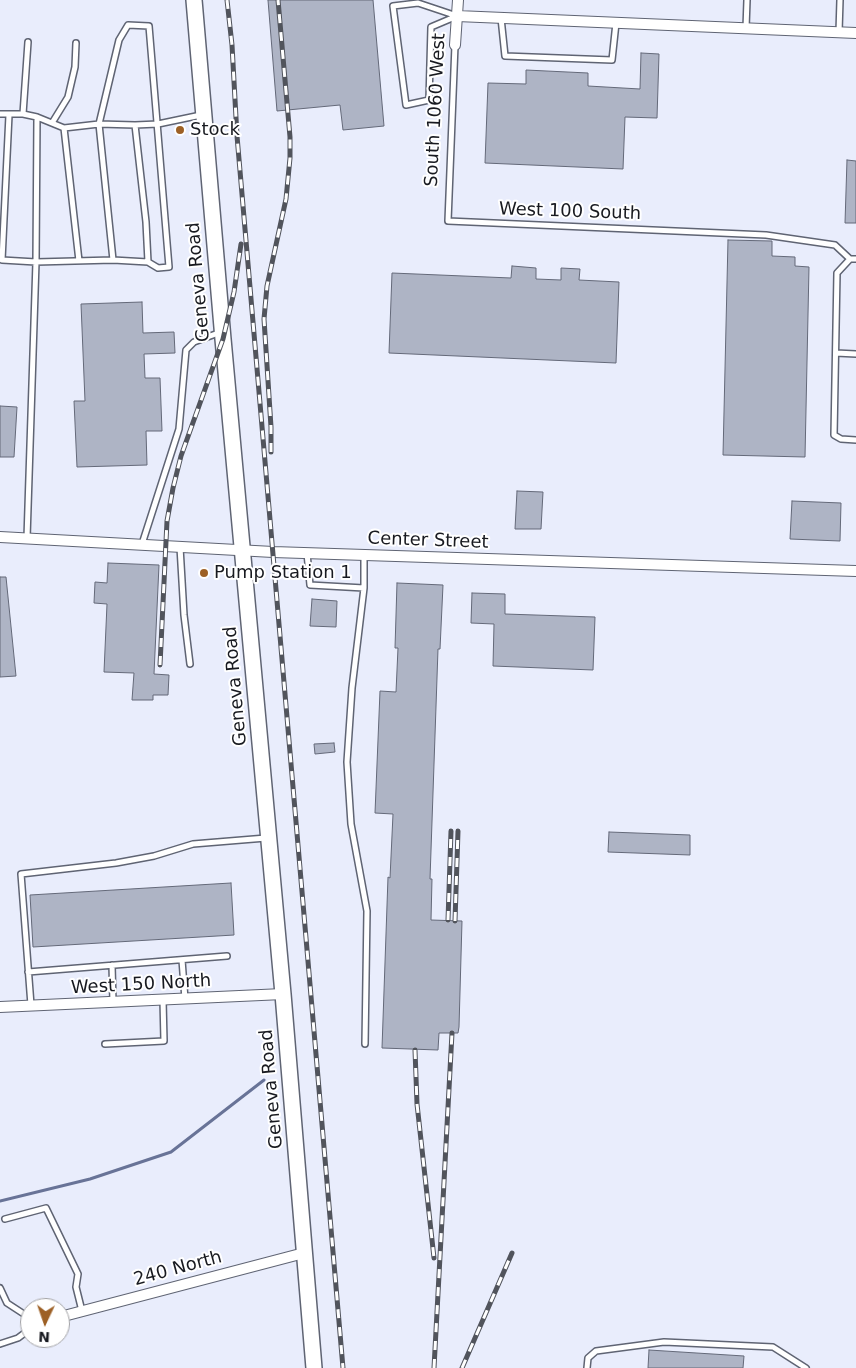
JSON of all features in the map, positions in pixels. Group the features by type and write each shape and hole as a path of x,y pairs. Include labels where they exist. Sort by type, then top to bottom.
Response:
{"main road":[{"name":"Geneva Road","path":"194,0 222,332 283,994 314,1368"}],"street":[{"name":"South 1060 West","path":"455,45 458,0"},
{"path":"457,16 856,33"},
{"name":"Center Street","path":"0,537 243,551 856,571"},
{"name":"West 150 North","path":"0,1007 283,994"},
{"name":"240 North","path":"70,1314 304,1253"}],"lane":[{"path":"746,28 747,0"},
{"path":"839,32 840,0"},
{"path":"418,3 457,16 431,27 429,100 406,105 393,6 418,3"},
{"path":"501,18 505,56 524,57 612,60 616,23"},
{"path":"9,114 1,260 36,262 112,260 148,262 158,268 169,267 149,26 128,25 119,40 98,124 112,260"},
{"path":"23,114 28,42"},
{"path":"52,123 68,96 75,67 76,43"},
{"name":"South 1060 West","path":"448,221 455,45"},
{"path":"0,114 23,114 37,117 64,128 98,124 158,124 203,114"},
{"path":"27,538 36,262 37,117"},
{"path":"135,125 146,222 148,262"},
{"path":"64,128 79,261"},
{"name":"West 100 South","path":"448,221 766,234 835,245 853,259"},
{"path":"853,259 837,272 834,435 841,439 856,440"},
{"path":"142,544 179,429 186,350 194,342 222,332"},
{"path":"836,353 856,354"},
{"path":"180,547 184,615 190,664"},
{"path":"307,553 310,585 364,588"},
{"path":"364,555 364,588 352,688 346,762 351,824 367,912 364,1044"},
{"path":"31,1006 21,874 116,863 154,856 193,844 269,838"},
{"path":"28,972 227,956"},
{"path":"182,960 185,999"},
{"path":"112,966 113,1002"},
{"path":"106,1044 164,1042 163,1000"},
{"path":"5,1219 46,1208 78,1274 76,1287 82,1311"},
{"path":"0,1288 7,1303 20,1311"},
{"path":"0,1344 20,1336"},
{"path":"587,1368 588,1358 596,1351 664,1342 773,1348 806,1368"}],"building":[{"path":"268,0 373,0 384,126 343,130 340,105 277,111"},
{"path":"641,53 659,54 657,118 625,117 623,169 485,163 488,83 526,84 526,70 588,73 588,86 640,89"},
{"path":"847,160 856,161 856,223 845,223"},
{"path":"728,240 772,241 772,256 795,257 795,266 809,267 805,457 723,455"},
{"path":"512,266 536,268 536,279 561,280 561,268 580,269 579,280 619,282 616,363 389,353 392,273 511,278"},
{"path":"142,302 143,333 174,332 175,353 144,354 145,378 160,378 162,431 146,431 147,465 77,467 74,401 85,401 81,304"},
{"path":"0,406 17,407 14,457 0,457"},
{"path":"517,491 543,492 541,529 515,529"},
{"path":"792,501 841,503 840,541 790,539"},
{"path":"108,563 159,565 154,674 169,675 168,695 153,695 153,700 132,700 134,673 104,672 107,604 94,603 95,582 107,583"},
{"path":"0,577 6,577 16,676 0,677"},
{"path":"397,583 443,585 440,649 438,649 430,879 432,879 431,920 462,921 458,1033 439,1033 438,1050 382,1048 388,877 390,878 393,814 375,813 380,691 396,692 398,648 395,648"},
{"path":"472,593 505,594 505,614 595,617 593,670 493,666 494,624 471,623"},
{"path":"312,599 337,601 336,627 310,626"},
{"path":"334,743 335,752 315,754 314,744"},
{"path":"609,832 690,835 690,855 608,852"},
{"path":"231,883 234,935 33,947 30,895"},
{"path":"649,1350 744,1356 743,1368 648,1368"}],"waterway":[{"path":"0,1201 90,1179 171,1152 264,1080"}],"railway":[{"path":"227,0 232,45 237,136 343,1368"},
{"path":"271,452 264,319 267,286 286,199 290,158 290,137 278,0"},
{"path":"160,665 167,521 173,488 181,456 223,339 234,292 241,244"},
{"path":"448,920 451,831"},
{"path":"455,921 458,831"},
{"path":"434,1368 452,1033"},
{"path":"415,1050 417,1104 434,1258"},
{"path":"462,1368 512,1253"}],"place":[{"name":"Stock","path":"180,130"},
{"name":"Pump Station 1","path":"204,573"}]}
